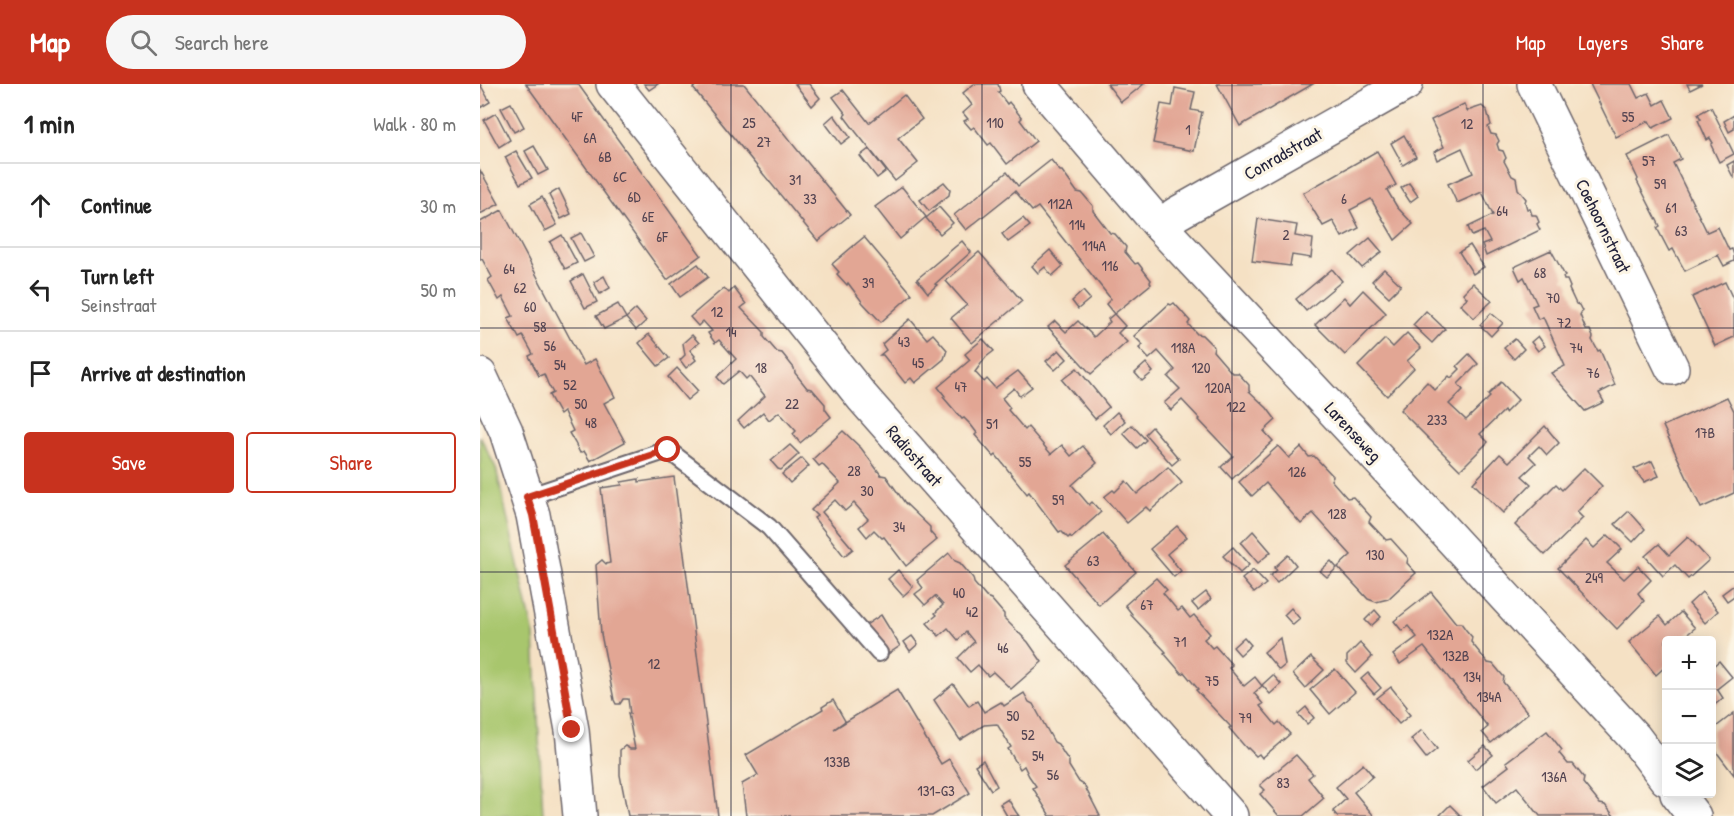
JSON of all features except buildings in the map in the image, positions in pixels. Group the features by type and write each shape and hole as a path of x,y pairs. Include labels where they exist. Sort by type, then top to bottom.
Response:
{"street":[{"name":"Radiostraat","path":"613,84 862,397 1232,816"},
{"name":"Larenseweg","path":"1040,84 1161,227 1635,738 1662,775"},
{"name":"Conradstraat","path":"1161,227 1176,214 1406,84"},
{"name":"Coehoornstraat","path":"1534,84 1672,368"},
{"path":"480,375 506,431 533,515 572,730 580,816"},
{"path":"1680,798 1694,816"}],"lane":[{"path":"527,497 668,450 769,527 879,653"}],"green space":[{"path":"480,436 496,468 534,635 543,816 480,816"}],"route":[{"path":"572,730 533,515 527,497 668,450"}]}
